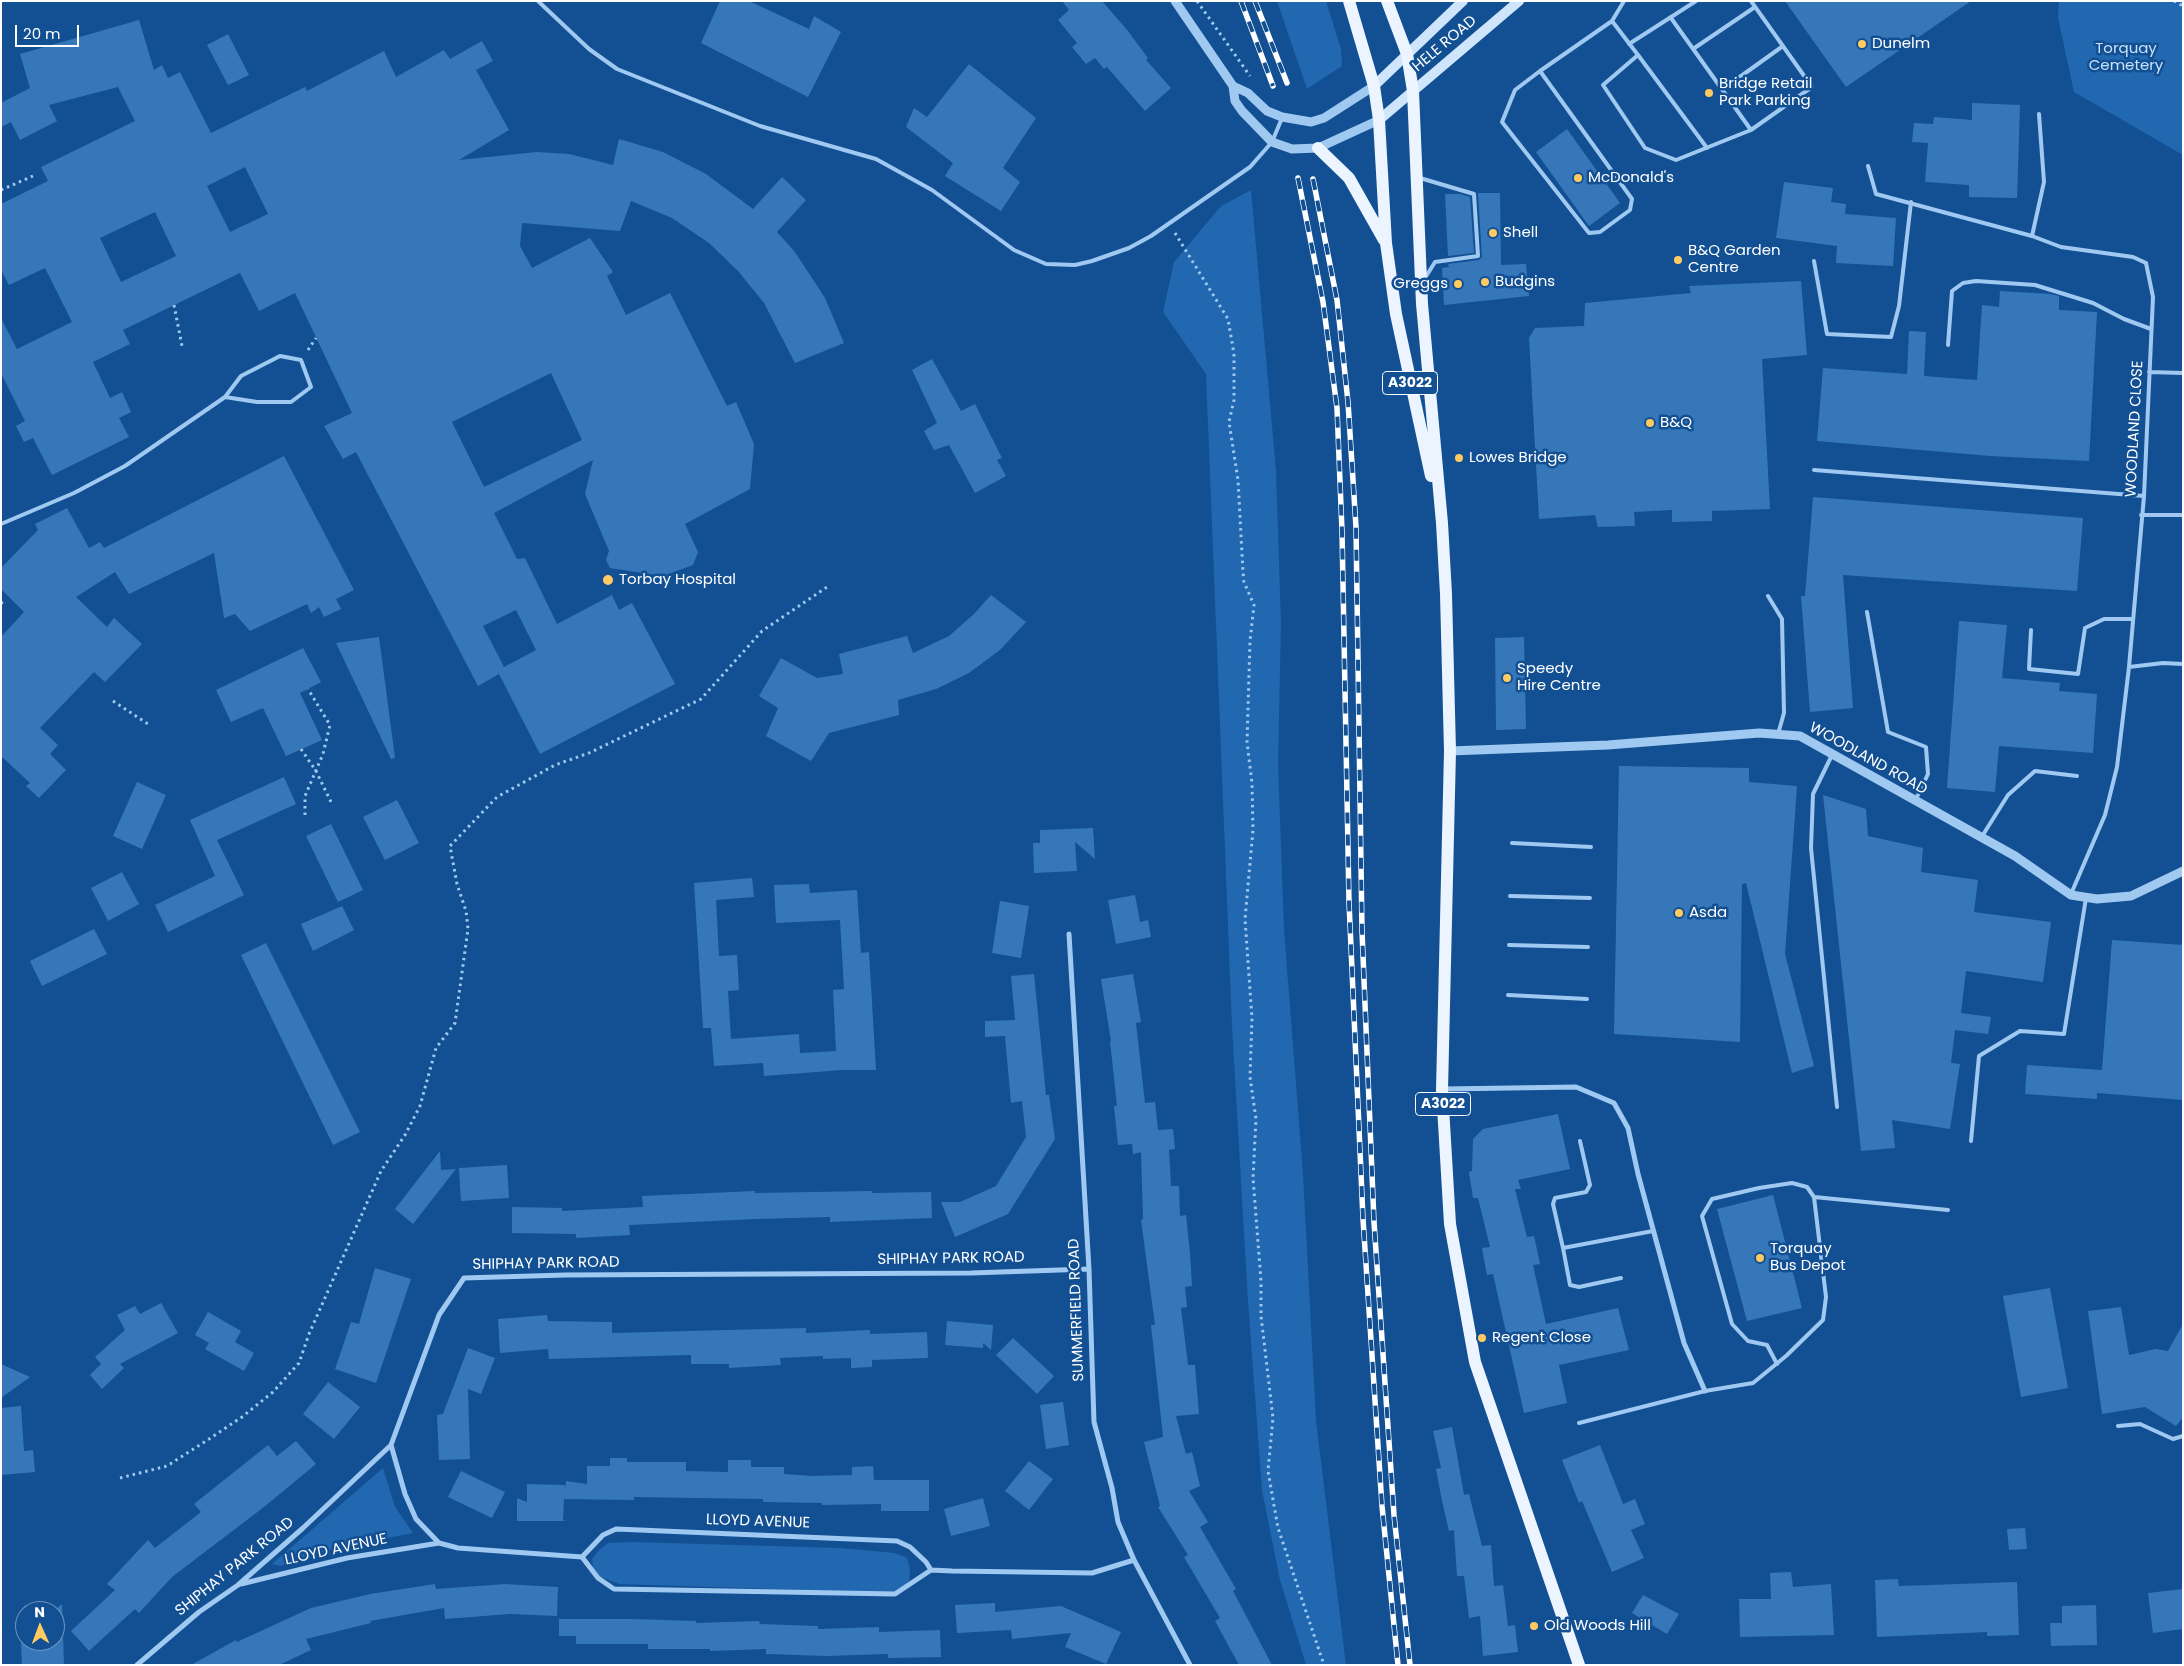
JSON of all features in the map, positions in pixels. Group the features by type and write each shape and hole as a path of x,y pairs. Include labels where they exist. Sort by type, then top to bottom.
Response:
{"main road":[{"name":"A3022","path":"1349,1 1374,86 1379,120 1386,242 1410,383 1442,523"},
{"name":"A3022","path":"1387,1 1407,54 1413,91 1421,285 1442,523 1450,751 1442,1090 1450,1224 1475,1362 1579,1665"},
{"name":"HELE ROAD","path":"1374,86 1463,1"},
{"name":"HELE ROAD","path":"1379,120 1519,1"},
{"path":"1318,148 1349,178 1386,242"}],"street":[{"path":"1175,1 1233,86 1235,101 1272,142 1292,149 1318,148 1379,120"},
{"path":"1233,86 1248,93 1267,111 1282,117 1311,122 1324,118 1374,86"},
{"name":"WOODLAND ROAD","path":"1450,751 1778,734 1800,736 2015,856 2071,895 2086,897 2131,896 2183,871"},
{"name":"SUMMERFIELD ROAD","path":"1069,934 1089,1269 1094,1422 1112,1488 1118,1522 1134,1560 1190,1665"},
{"path":"1442,1090 1576,1087 1614,1103 1628,1128 1653,1231 1684,1343 1705,1391"},
{"name":"SHIPHAY PARK ROAD","path":"137,1665 199,1612 238,1584 303,1528 392,1445 439,1315 464,1278 574,1275 971,1273 1089,1269"},
{"path":"392,1445 405,1494 416,1519 439,1543"},
{"name":"LLOYD AVENUE","path":"238,1584 347,1558 439,1543 458,1548 582,1557 603,1535 616,1529 897,1541 910,1546 926,1562 931,1570"},
{"path":"582,1557 598,1578 614,1589 896,1594 931,1570 1092,1573 1134,1560"}],"lane":[{"path":"538,1 590,49 617,69 760,126 876,159 932,190 1014,250 1030,259 1046,264 1060,266 1092,261 1129,248 1151,236 1168,222 1226,186 1250,167 1272,142 1282,117"},
{"path":"1540,71 1632,199 1630,210 1600,232 1589,233 1502,122 1515,90 1540,71 1612,21 1624,1"},
{"path":"1629,44 1696,1"},
{"path":"1638,56 1603,85 1645,148 1676,160 1751,130 1812,88 1751,1"},
{"path":"1693,49 1756,7"},
{"path":"1671,18 1751,130"},
{"path":"1612,21 1708,148"},
{"path":"1723,89 1783,46"},
{"path":"2032,236 2044,182 2039,114"},
{"name":"WOODLAND CLOSE","path":"1868,166 1876,194 2032,236 2061,247 2133,257 2146,263 2153,297 2144,496 2129,667 2117,767 2105,815 2071,895"},
{"path":"1416,176 1474,194 1478,256 1435,262 1421,285"},
{"path":"1814,261 1827,334 1891,337 1899,306 1911,202"},
{"path":"1948,345 1952,291 1963,283 1976,281 2035,285 2093,303 2124,319 2151,329"},
{"path":"1,524 74,493 124,466 224,397 241,376 280,356 301,360 311,387 290,402 257,402 224,397"},
{"path":"2149,372 2183,373"},
{"path":"1814,470 2144,496"},
{"path":"2142,515 2183,515"},
{"path":"1768,596 1782,619 1784,712 1778,734"},
{"path":"1866,612 1888,732 1926,747 1928,774 1915,801"},
{"path":"2031,630 2029,670 2078,674 2086,628 2104,619 2132,619"},
{"path":"2129,667 2162,663 2183,664"},
{"path":"1832,754 1813,794 1811,848 1837,1107"},
{"path":"1981,838 2008,795 2035,771 2077,776"},
{"path":"1512,843 1591,847"},
{"path":"1510,896 1590,898"},
{"path":"1971,1141 1979,1056 2020,1031 2064,1034 2086,897"},
{"path":"1509,945 1588,947"},
{"path":"1508,995 1587,999"},
{"path":"1580,1141 1590,1185 1586,1192 1555,1198 1553,1204 1570,1285 1579,1287 1621,1278"},
{"path":"1580,1424 1705,1391 1753,1383 1776,1364 1823,1320 1826,1298 1814,1197 1807,1187 1792,1183 1759,1188 1712,1199 1702,1216 1732,1324 1748,1341 1768,1345 1776,1364"},
{"path":"1814,1197 1948,1210"},
{"path":"1563,1248 1653,1231"},
{"path":"2118,1426 2140,1424 2173,1439 2183,1436"}],"path":[{"path":"1197,1 1255,84"},
{"path":"2174,1 2183,6"},
{"path":"1,190 33,176"},
{"path":"1168,222 1228,319 1234,354 1234,400 1229,422 1238,480 1242,572 1244,582 1254,605 1250,641 1247,742 1252,783 1253,830 1245,919 1252,1018 1250,1077 1256,1119 1256,1155 1253,1178 1261,1281 1261,1316 1273,1418 1268,1471 1278,1528 1324,1665"},
{"path":"174,305 182,346"},
{"path":"120,1478 167,1466 206,1441 242,1417 273,1392 299,1362 381,1171 396,1149 420,1106 436,1048 455,1023 468,929 466,911 457,884 450,846 497,797 556,765 589,753 701,699 762,631 830,585"},
{"path":"305,815 305,796 324,754 330,725 308,689"},
{"path":"112,701 148,724"},
{"path":"301,749 316,771 331,802"}],"green space":[{"path":"1277,1 1326,1 1341,49 1342,66 1307,89"},
{"name":"Torquay Cemetery","path":"2059,1 2183,1 2183,155 2074,92 2058,18"},
{"path":"1251,190 1276,471 1281,623 1278,763 1284,930 1303,1174 1316,1421 1346,1665 1306,1665 1280,1580 1262,1490 1248,1302 1232,1026 1206,374 1163,312 1174,262 1221,206"},
{"path":"383,1468 395,1507 413,1533 337,1548 280,1566 272,1564"},
{"path":"633,1542 840,1548 895,1553 907,1558 910,1569 909,1581 898,1593 619,1584 598,1576 593,1567 592,1559 599,1550 608,1543"}],"building":[{"path":"720,1 749,1 809,29 814,16 841,32 808,97 701,43"},
{"path":"1062,1 1102,1 1128,31 1148,58 1146,60 1171,88 1145,111 1107,67 1104,69 1095,58 1086,64 1072,47 1077,43 1058,20 1069,10"},
{"name":"Dunelm","path":"1785,1 1971,1 1846,87"},
{"path":"139,20 154,70 162,65 168,78 180,72 211,133 305,87 307,91 384,51 396,77 444,50 450,59 482,41 493,61 476,70 509,130 459,160 537,152 569,154 613,165 619,139 663,152 706,174 753,209 782,177 806,200 777,232 795,252 825,298 844,343 795,363 764,303 738,271 709,243 672,218 631,201 620,231 522,223 520,246 532,268 590,238 613,272 607,276 626,315 670,293 727,406 736,402 754,444 750,489 685,524 698,552 693,565 663,576 610,568 606,560 609,551 585,494 593,460 494,513 517,559 525,558 557,624 612,595 619,610 632,603 675,684 540,754 499,674 478,686 356,452 343,459 324,426 352,413 295,293 259,311 240,273 123,330 130,344 93,362 110,398 122,392 131,412 119,418 129,437 52,475 33,438 24,442 16,426 25,421 1,373 1,318 17,349 72,322 45,268 9,285 1,270 1,204 48,181 41,167 135,121 118,87 49,105 57,121 20,140 11,122 1,127 1,103 30,88 20,54","holes":["245,167 268,214 230,232 207,186","155,212 176,256 121,282 100,238","551,373 582,440 484,487 452,422","516,610 536,650 504,667 483,626"]},
{"path":"228,34 249,75 228,85 207,45"},
{"path":"969,64 1036,118 1003,168 1020,182 1001,211 945,176 953,163 906,127 914,108 927,117"},
{"path":"1972,103 2020,105 2017,198 1969,197 1969,185 1925,182 1928,143 1912,142 1914,123 1933,124 1934,117 1972,120"},
{"name":"McDonald's","path":"1567,129 1620,203 1589,226 1536,152"},
{"path":"1784,182 1833,188 1831,202 1846,204 1845,214 1896,218 1893,266 1836,263 1837,246 1776,238"},
{"name":"Budgins","path":"1478,193 1500,193 1501,265 1526,264 1529,296 1444,305 1442,268 1449,267 1448,264 1479,260 1482,257"},
{"path":"1445,194 1460,194 1470,197 1474,253 1448,256"},
{"name":"B&Q","path":"1801,281 1807,355 1762,359 1770,509 1712,511 1712,521 1672,522 1672,510 1634,512 1635,526 1598,527 1595,515 1539,519 1529,338 1535,328 1584,326 1585,303 1691,293 1689,286"},
{"path":"2000,291 2050,294 2059,296 2059,310 2097,312 2089,461 1990,456 1817,441 1823,368 1907,374 1909,331 1926,332 1924,376 1977,380 1982,305 1999,307"},
{"path":"932,359 961,411 975,404 1002,458 997,460 1006,476 975,493 949,445 934,450 924,431 937,423 912,370"},
{"path":"284,456 354,590 336,599 341,609 324,617 319,607 311,613 307,604 250,631 235,614 224,618 214,553 129,594 115,572 76,597 107,627 114,618 142,644 105,682 94,672 40,728 58,745 50,754 66,770 39,798 26,786 30,783 1,756 1,637 24,612 1,589 1,568 38,530 35,524 67,508 89,548 100,542 104,548"},
{"path":"1813,497 2083,518 2077,591 1843,575 1853,708 1810,712 1801,596 1805,596"},
{"path":"991,595 1026,622 1000,650 969,673 936,689 898,700 899,715 829,733 811,761 766,736 778,708 759,696 781,658 817,678 843,674 839,654 907,636 913,653 949,636 974,614"},
{"path":"1959,621 2007,625 2002,678 2060,683 2059,691 2097,694 2093,753 1999,746 1995,792 1947,788"},
{"path":"379,637 395,758 391,759 336,643"},
{"path":"1524,637 1526,729 1496,730 1495,638"},
{"path":"303,648 321,682 300,693 322,740 286,756 263,708 231,722 216,690"},
{"name":"Asda","path":"1619,766 1749,768 1749,782 1797,786 1785,954 1814,1066 1792,1073 1746,883 1742,884 1740,1042 1614,1034"},
{"path":"284,777 296,804 217,840 244,895 168,932 155,905 215,876 190,820"},
{"path":"137,782 166,795 142,849 113,836"},
{"path":"1823,795 1866,809 1868,836 1923,848 1921,872 1978,880 1974,912 2051,922 2043,982 1966,971 1961,1013 1991,1017 1988,1034 1955,1030 1951,1063 1960,1064 1950,1129 1892,1120 1895,1148 1861,1151"},
{"path":"397,800 419,843 385,860 363,817"},
{"path":"331,824 363,890 338,902 306,836"},
{"path":"1093,828 1095,859 1075,842 1077,871 1034,873 1033,843 1040,843 1040,830"},
{"path":"122,872 139,904 108,921 91,888"},
{"path":"752,878 754,897 716,900 719,956 737,955 739,990 728,991 731,1039 799,1034 800,1053 836,1051 833,990 844,989 840,920 776,923 774,885 809,884 810,893 857,890 861,953 869,952 876,1070 842,1070 764,1076 763,1063 714,1066 711,1028 703,1028 694,883"},
{"path":"1135,895 1140,922 1148,920 1151,937 1116,944 1108,900"},
{"path":"1000,901 1029,906 1021,958 992,953"},
{"path":"342,906 354,930 313,951 301,924"},
{"path":"94,929 107,954 42,986 30,961"},
{"path":"2112,940 2183,945 2183,1100 2097,1093 2097,1099 2025,1094 2027,1065 2102,1070"},
{"path":"266,943 360,1132 333,1145 241,955"},
{"path":"1034,974 1046,1095 1049,1095 1055,1139 1008,1214 955,1237 941,1202 960,1202 996,1186 1026,1137 1022,1101 1011,1103 1005,1036 985,1037 985,1021 1015,1020 1011,976"},
{"path":"1133,974 1141,1022 1136,1023 1145,1103 1155,1102 1158,1130 1173,1129 1175,1149 1169,1150 1171,1186 1179,1186 1180,1216 1186,1215 1192,1286 1185,1287 1187,1307 1181,1308 1188,1365 1195,1365 1199,1414 1176,1416 1186,1454 1192,1452 1200,1486 1189,1491 1208,1522 1200,1527 1236,1589 1233,1591 1272,1665 1239,1665 1215,1621 1220,1618 1184,1557 1188,1555 1158,1507 1160,1506 1144,1442 1163,1437 1151,1325 1155,1325 1141,1220 1143,1219 1141,1152 1133,1154 1132,1144 1118,1145 1114,1106 1117,1106 1111,1041 1101,979"},
{"path":"1558,1114 1570,1169 1518,1180 1521,1189 1515,1189 1527,1237 1534,1236 1540,1264 1533,1265 1546,1324 1618,1308 1629,1350 1559,1365 1567,1403 1524,1413 1493,1274 1487,1275 1482,1248 1490,1247 1478,1198 1473,1198 1469,1172 1472,1171 1473,1139 1483,1129"},
{"path":"440,1151 441,1170 456,1169 413,1224 395,1209"},
{"path":"507,1165 509,1198 461,1201 459,1168"},
{"path":"755,1191 755,1193 931,1192 932,1218 830,1222 830,1217 629,1225 630,1235 576,1238 576,1234 512,1233 512,1207 562,1208 562,1211 643,1207 642,1196"},
{"name":"Torquay Bus Depot","path":"1773,1195 1802,1308 1747,1321 1717,1209"},
{"path":"375,1268 411,1279 376,1383 335,1369 351,1322 359,1324"},
{"path":"2050,1288 2068,1388 2021,1397 2003,1296"},
{"path":"161,1303 178,1333 120,1364 124,1368 102,1389 90,1375 101,1364 95,1357 125,1330 117,1315 135,1306 140,1314"},
{"path":"2121,1307 2129,1355 2156,1349 2168,1351 2183,1324 2183,1417 2176,1426 2145,1407 2102,1414 2088,1311"},
{"path":"208,1312 241,1331 235,1342 254,1353 244,1371 205,1349 209,1343 195,1335"},
{"path":"547,1315 548,1321 612,1322 612,1333 806,1328 806,1333 870,1330 870,1334 927,1332 928,1358 872,1360 872,1367 851,1368 851,1358 823,1359 823,1356 780,1358 781,1365 729,1368 729,1364 691,1364 691,1355 549,1359 548,1349 500,1353 498,1319"},
{"path":"947,1321 993,1325 991,1350 983,1343 983,1348 945,1345"},
{"path":"1013,1338 1054,1376 1037,1394 996,1355"},
{"path":"468,1348 495,1358 481,1394 468,1389 470,1459 439,1460 437,1415 443,1414"},
{"path":"1,1364 30,1377 1,1398"},
{"path":"328,1382 360,1407 334,1439 303,1414"},
{"path":"1063,1402 1069,1445 1046,1449 1040,1405"},
{"path":"21,1406 24,1451 33,1450 35,1472 1,1475 1,1408"},
{"path":"1452,1427 1464,1495 1469,1494 1482,1546 1491,1545 1494,1586 1503,1585 1508,1626 1515,1625 1518,1652 1483,1656 1480,1616 1469,1618 1464,1576 1457,1576 1454,1530 1449,1531 1436,1469 1441,1468 1433,1431"},
{"path":"296,1441 316,1464 264,1507 172,1577 139,1613 135,1609 89,1651 71,1631 115,1590 107,1584 148,1540 155,1548 201,1512 194,1504 268,1445 277,1456"},
{"path":"1600,1445 1623,1504 1635,1499 1645,1524 1631,1530 1644,1558 1612,1572 1582,1501 1579,1503 1562,1460"},
{"path":"610,1458 627,1458 627,1462 686,1462 686,1471 728,1472 728,1460 751,1460 751,1467 784,1467 784,1474 812,1476 852,1475 852,1467 873,1466 874,1480 929,1480 929,1511 881,1511 881,1504 822,1505 822,1503 763,1502 763,1499 634,1497 634,1500 564,1499 563,1520 566,1521 517,1521 517,1498 527,1502 527,1484 565,1485 565,1492 566,1481 587,1484 587,1466 610,1466"},
{"path":"1029,1461 1053,1479 1029,1510 1005,1491"},
{"path":"461,1471 505,1492 492,1518 448,1497"},
{"path":"983,1498 990,1526 951,1536 944,1509"},
{"path":"2025,1528 2027,1549 2009,1550 2007,1529"},
{"path":"1791,1572 1793,1587 1831,1584 1834,1635 1740,1637 1739,1599 1771,1599 1770,1573"},
{"path":"1898,1579 1899,1586 2017,1582 2019,1635 1987,1636 1987,1632 1877,1637 1875,1580"},
{"path":"435,1584 436,1589 505,1584 558,1587 557,1616 510,1614 445,1619 444,1608 370,1621 371,1623 306,1639 311,1650 279,1665 191,1665 236,1640 237,1642 311,1608 370,1594"},
{"path":"2183,1589 2183,1629 2153,1633 2148,1593"},
{"path":"1643,1595 1679,1614 1667,1634 1632,1613"},
{"path":"995,1603 995,1612 1061,1606 1121,1632 1106,1664 1065,1647 1071,1633 1012,1639 1011,1630 957,1633 955,1605"},
{"path":"2096,1605 2097,1645 2051,1646 2050,1623 2062,1623 2062,1606"},
{"path":"559,1619 632,1619 696,1621 696,1623 759,1621 760,1624 818,1626 818,1629 879,1627 879,1632 940,1630 941,1657 888,1658 888,1654 827,1656 766,1654 766,1649 710,1651 710,1649 648,1649 648,1644 576,1644 576,1636 559,1636"},
{"path":"21,1651 64,1651 64,1665 22,1665"}],"railway":[{"path":"1241,1 1273,86"},
{"path":"1255,1 1287,83"},
{"path":"1298,178 1323,302 1337,408 1342,531 1349,902 1363,1219 1382,1506 1398,1665"},
{"path":"1313,179 1337,300 1348,402 1356,527 1362,931 1374,1222 1394,1515 1410,1665"}],"place":[{"name":"Dunelm","path":"1862,44"},
{"name":"Bridge Retail Park Parking","path":"1709,93"},
{"name":"McDonald's","path":"1578,178"},
{"name":"Shell","path":"1493,233"},
{"name":"B&Q Garden Centre","path":"1678,260"},
{"name":"Budgins","path":"1485,282"},
{"name":"Greggs","path":"1458,284"},
{"name":"B&Q","path":"1650,423"},
{"name":"Lowes Bridge","path":"1459,458"},
{"name":"Torbay Hospital","path":"608,580"},
{"name":"Speedy Hire Centre","path":"1507,678"},
{"name":"Asda","path":"1679,913"},
{"name":"Torquay Bus Depot","path":"1760,1258"},
{"name":"Regent Close","path":"1482,1338"},
{"name":"Old Woods Hill","path":"1534,1626"}]}
